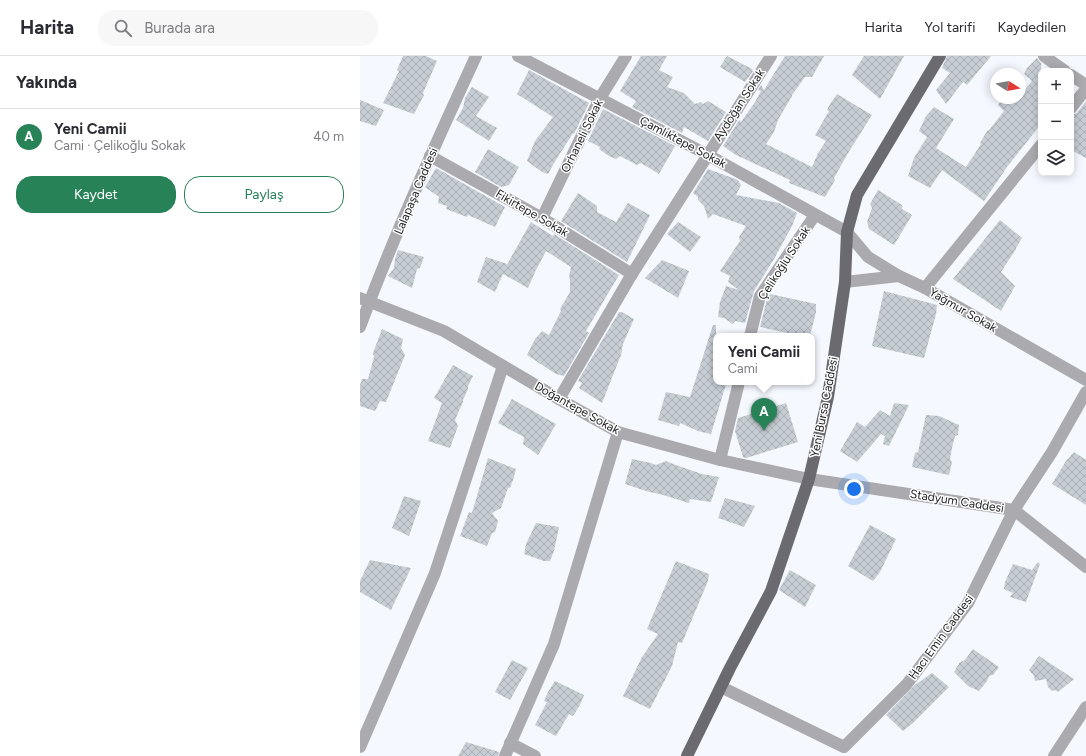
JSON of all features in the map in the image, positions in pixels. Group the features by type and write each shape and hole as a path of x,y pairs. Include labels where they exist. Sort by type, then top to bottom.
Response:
{"main road":[{"name":"Yeni Bursa Caddesi","path":"687,756 771,591 809,479 828,397 845,282 847,232 858,195 940,56"}],"street":[{"name":"Lalapaşa Caddesi","path":"360,327 365,300 476,56"},
{"name":"Çamlıktepe Sokak","path":"518,56 708,155 847,232"},
{"name":"Orhaneli Sokak","path":"542,218 600,98 626,56"},
{"name":"Aydoğan Sokak","path":"559,399 632,274 771,56"},
{"path":"1044,56 1061,68"},
{"path":"1074,77 1086,85"},
{"path":"1074,104 1086,89"},
{"path":"925,288 1038,149"},
{"name":"Fikirtepe Sokak","path":"430,156 542,218 632,274"},
{"name":"Çelikoğlu Sokak","path":"751,333 760,296 815,215"},
{"name":"Yağmur Sokak","path":"847,232 868,257 899,276 925,288 1086,380"},
{"path":"845,282 899,276"},
{"name":"Doğantepe Sokak","path":"365,300 444,331 618,432 720,460 809,479"},
{"path":"360,747 435,573 503,366"},
{"path":"720,460 738,385"},
{"name":"Hacı Emin Caddesi","path":"721,687 847,752 907,684 968,603 1014,510 1052,452 1086,392"},
{"path":"505,756 554,644 618,432"},
{"name":"Stadyum Caddesi","path":"809,479 1014,510 1086,567"},
{"path":"1054,756 1086,707"},
{"path":"510,743 535,756"}],"building":[{"path":"403,56 426,56 437,61 423,93 424,95 414,114 383,103 399,71 397,70"},
{"path":"641,56 667,56 659,70 673,77 667,87 684,93 695,104 701,102 703,104 708,101 726,112 708,141 684,127 682,133 632,107 636,101 620,91"},
{"path":"727,56 752,69 753,71 745,82 720,67"},
{"path":"785,56 824,56 812,77 805,77 792,95 778,120 774,132 766,144 812,167 818,153 826,141 815,135 829,111 827,110 830,104 837,94 872,115 848,153 825,197 789,183 790,180 736,155 723,146 739,120 741,122 755,102 761,91 758,90 761,85 764,90"},
{"path":"864,56 904,56 880,99 852,75"},
{"path":"947,56 991,56 967,85 963,82 946,104 936,90 950,73 942,68"},
{"path":"1037,58 1041,63 1041,68 1038,68 1038,128 1007,167 984,201 942,170 930,188 908,176 914,158 927,137 919,131 926,116 934,107 954,119 936,148 966,167 981,144 980,143 987,131 1004,111 999,104 1026,104 1026,88 1032,81 1026,76 1027,68"},
{"path":"529,70 589,103 574,134 573,133 548,174 542,172 527,161 535,141 553,117 517,94"},
{"path":"472,87 489,97 476,116 497,128 489,141 456,120 463,108 465,98"},
{"path":"360,100 384,110 376,126 360,121"},
{"path":"1086,101 1086,158 1074,152 1074,114 1077,113"},
{"path":"603,109 675,146 659,174 641,163 637,165 620,156 616,159 609,156 599,149 600,147 588,141"},
{"path":"488,149 519,167 509,185 501,187 475,172"},
{"path":"436,168 505,207 495,227 468,215 467,217 446,209 447,206 438,203 439,197 425,187"},
{"path":"708,169 738,180 741,185 736,195 779,203 797,213 792,226 774,259 754,291 745,323 735,321 733,324 724,318 718,317 720,302 726,286 739,290 728,282 730,276 720,271 740,241 739,237 746,226 713,214 708,219 704,206 698,200 698,197 693,193"},
{"path":"878,190 902,205 902,209 912,215 894,245 869,229 867,222 872,208 870,204"},
{"path":"578,193 597,206 597,212 616,222 628,203 650,215 627,262 561,221"},
{"path":"1000,220 1022,238 1001,272 1015,286 1001,311 953,279"},
{"path":"531,222 553,236 554,234 619,275 586,331 589,333 564,376 556,374 527,355 535,339 542,331 549,335 561,311 560,309 570,292 569,277 571,267 546,251 528,288 503,274 495,292 477,282 486,257 507,264 505,268"},
{"path":"678,222 701,237 690,252 667,234"},
{"path":"398,250 424,257 420,268 417,269 412,288 388,276 394,268"},
{"path":"662,260 689,271 678,298 645,278"},
{"path":"884,291 937,305 924,358 872,346"},
{"path":"770,294 816,304 816,312 811,333 788,333 760,327 767,299"},
{"path":"619,312 622,312 634,319 623,344 621,355 602,403 579,388 582,383 578,381"},
{"path":"713,325 716,325 716,333 713,333 713,385 726,385 711,434 698,431 680,423 679,426 658,420 666,392 690,397"},
{"path":"382,329 403,339 401,348 405,355 386,402 380,401 375,411 360,406 360,385 362,379 368,379 374,357 373,353"},
{"path":"453,365 473,376 455,420 458,426 450,448 428,441 442,403 434,398"},
{"path":"512,399 556,424 538,455 523,444 524,437 498,423"},
{"path":"786,403 798,442 746,458 743,457 735,431 738,418"},
{"path":"894,403 909,405 889,446 883,444 885,436 881,434 857,462 840,451 857,422 865,427 880,410 890,416"},
{"path":"926,415 939,416 959,425 958,435 955,436 952,448 950,459 952,462 949,475 912,467 915,453 918,452"},
{"path":"1074,452 1086,460 1086,505 1052,484 1066,461"},
{"path":"488,458 516,469 510,488 508,488 501,508 492,513 498,521 495,532 492,533 487,546 460,536 469,512 472,513"},
{"path":"632,459 656,465 666,461 702,474 719,477 711,502 690,499 689,503 625,484"},
{"path":"404,496 421,501 409,536 392,528"},
{"path":"725,498 755,506 744,527 718,518"},
{"path":"536,523 559,527 554,551 550,561 544,561 524,554 526,544"},
{"path":"870,525 896,539 880,572 873,581 848,566"},
{"path":"370,560 411,568 391,610 360,592 360,581"},
{"path":"676,561 709,574 708,581 682,643 678,642 672,666 650,709 623,696 642,657 658,634 647,629"},
{"path":"1038,562 1040,564 1026,602 1010,597 1013,593 1004,589 1005,582 1013,564 1032,570"},
{"path":"790,570 816,585 805,607 779,590"},
{"path":"973,649 999,667 993,675 989,676 979,691 968,686 954,672 960,662 964,661"},
{"path":"1039,656 1074,679 1058,692 1055,690 1052,691 1048,687 1046,679 1035,681 1034,676 1029,670"},
{"path":"512,660 528,668 510,700 495,692"},
{"path":"932,673 949,687 903,731 886,715 915,685"},
{"path":"555,681 584,695 573,716 569,714 556,736 535,725 547,702 544,701 548,692"},
{"path":"466,742 499,752 498,756 458,756"}],"place":[{"name":"Yeni Camii","path":"764,431"}]}
